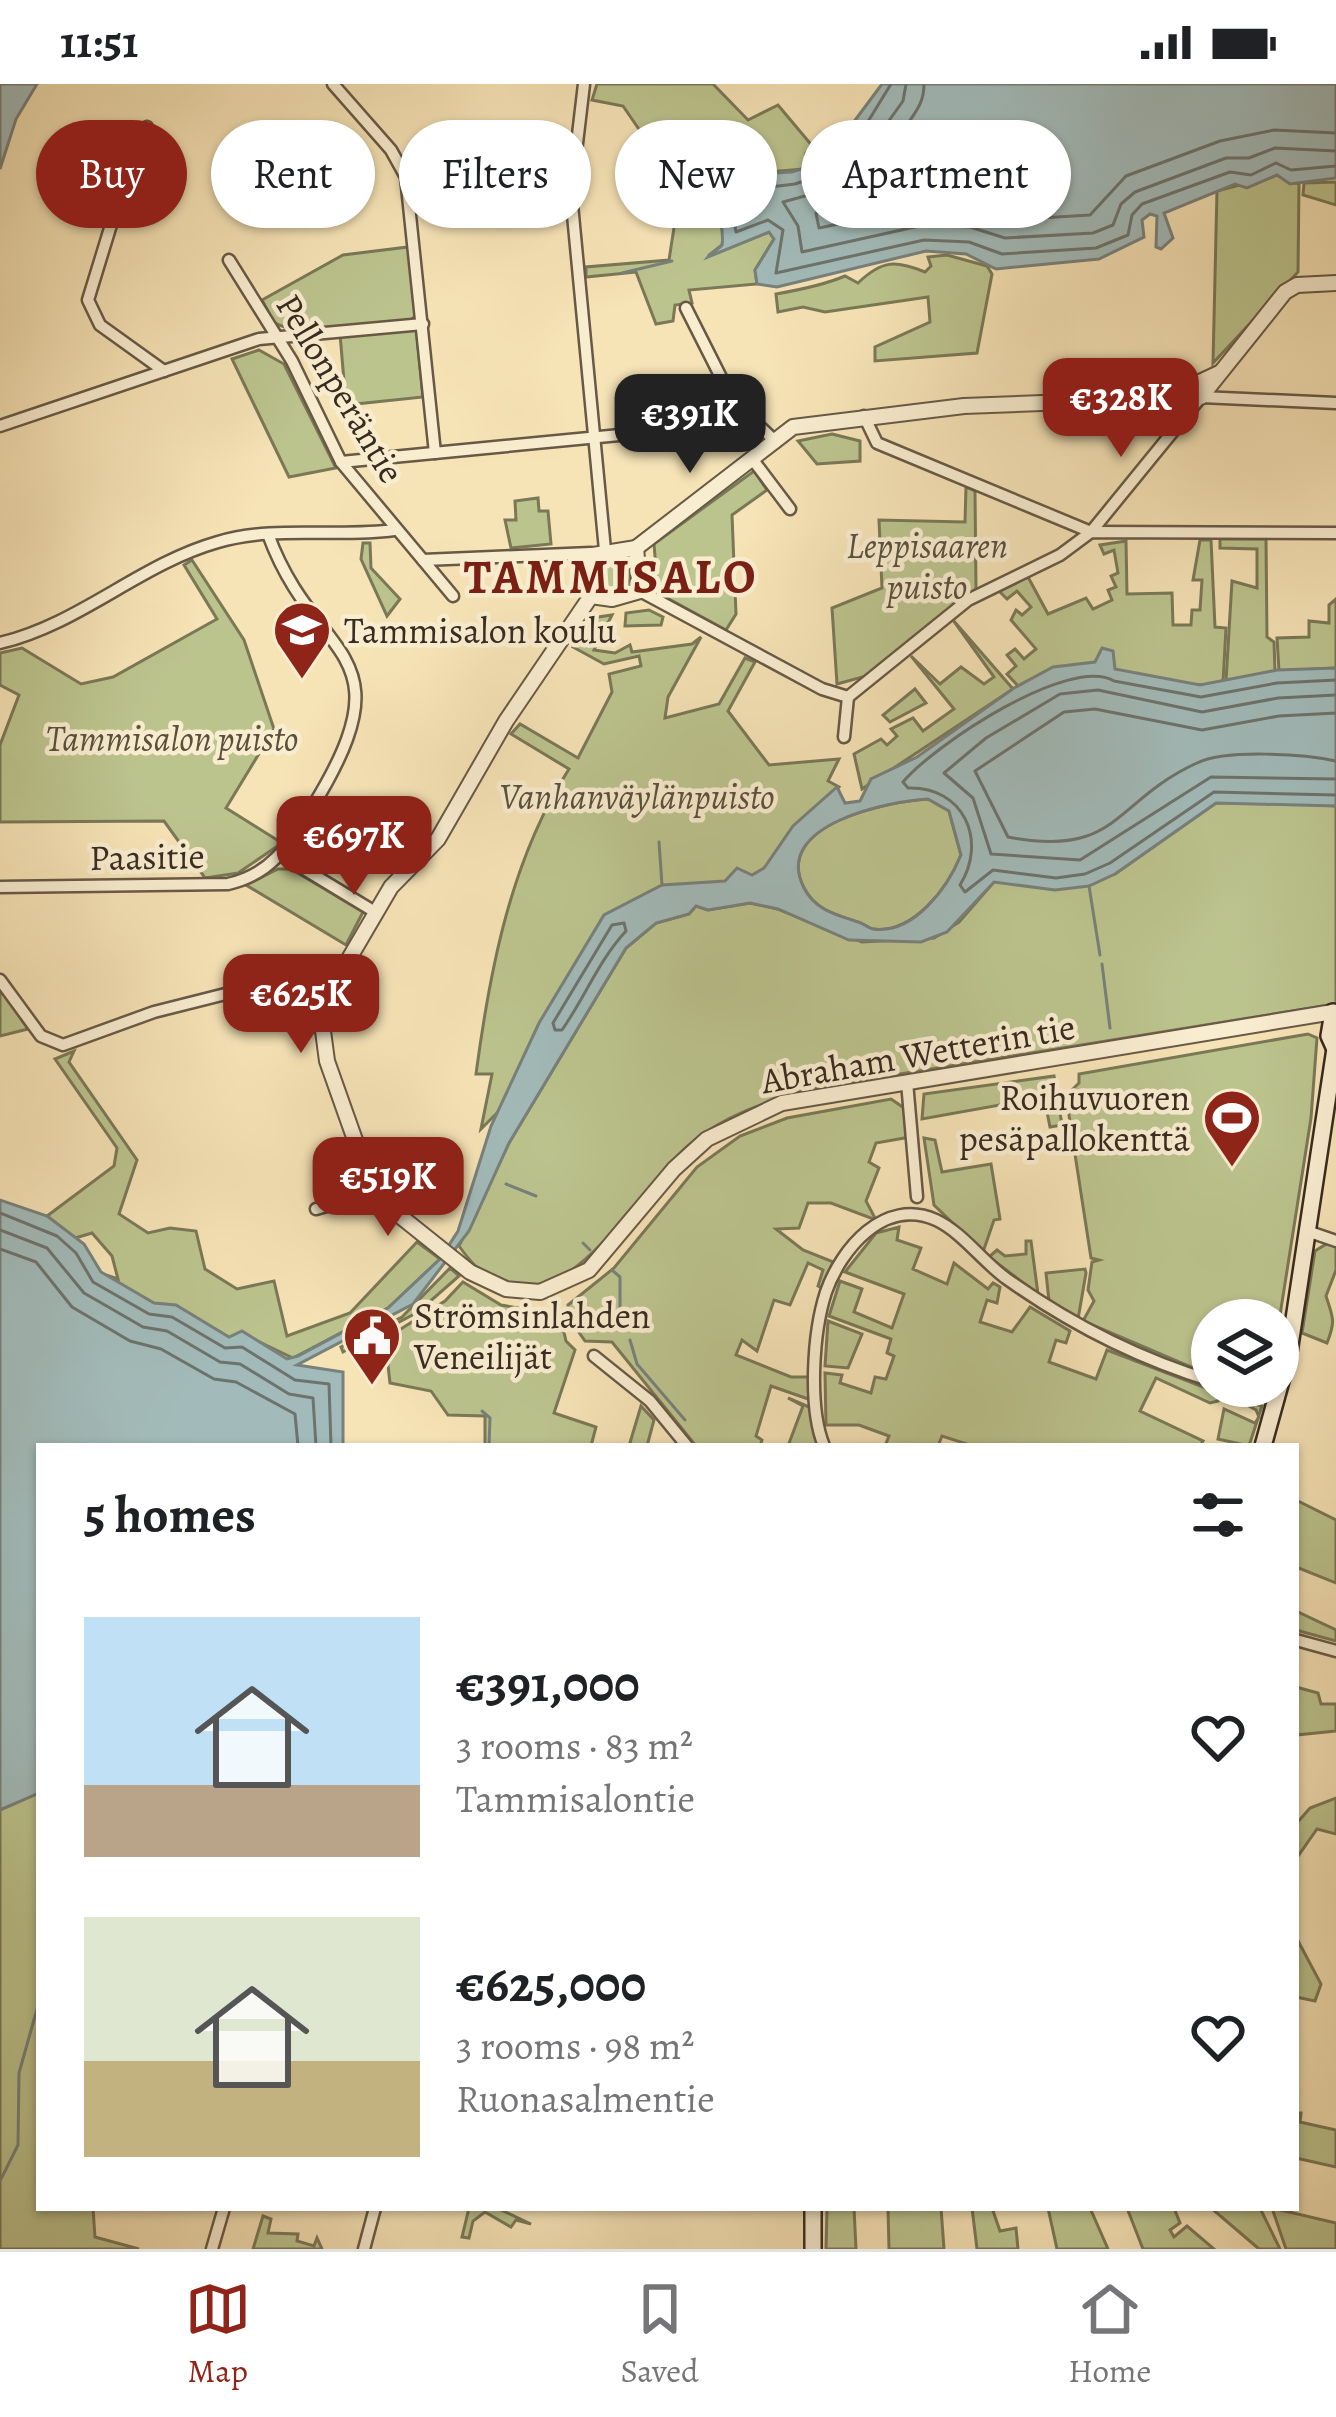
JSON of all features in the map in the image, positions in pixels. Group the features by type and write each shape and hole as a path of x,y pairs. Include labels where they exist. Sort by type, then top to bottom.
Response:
{"main road":[{"path":"1295,1299 1307,1231 1314,1222 1335,1044 1329,1036 1335,1013"},
{"path":"1264,1443 1276,1407"},
{"path":"813,2211 813,2249"}],"street":[{"path":"333,84 400,164 409,191 435,453"},
{"path":"316,1209 375,1192 327,1061 323,1031 329,993 394,882 438,839 506,721 591,596 598,552 593,437 571,186 584,84"},
{"path":"110,228 88,300 100,325 164,371"},
{"name":"Pellonperäntie","path":"229,260 276,336 341,462 453,596"},
{"path":"844,737 848,697 968,600 1060,555 1091,532 1198,392 1291,288 1336,283"},
{"path":"686,308 743,423"},
{"path":"0,426 276,336 423,324"},
{"path":"423,560 636,548 776,442 804,427 864,416 1167,398 1198,392 1336,403"},
{"path":"864,416 877,442 1091,532 1336,532"},
{"path":"341,462 743,423 756,423 776,442"},
{"path":"753,460 790,509"},
{"path":"0,643 62,622 201,548 268,534 394,530"},
{"name":"Paasitie","path":"0,887 228,884 253,876 281,855 348,747 356,697 347,659 276,556 268,534"},
{"path":"636,548 640,591"},
{"path":"640,591 822,688 848,697"},
{"path":"591,596 627,598 640,591"},
{"path":"281,855 375,912"},
{"path":"0,980 41,1036 63,1045 154,1012 274,981 297,980 329,993"},
{"name":"Abraham Wetterin tie","path":"375,1192 456,1261 506,1289 551,1290 589,1270 674,1169 728,1125 782,1103 1335,1013"},
{"path":"907,1082 917,1197"},
{"path":"823,1443 818,1428 821,1314 833,1274 873,1224 930,1219 1072,1321 1191,1373"},
{"path":"1307,1231 1336,1240"},
{"path":"594,1356 650,1401 685,1443"},
{"path":"1299,1641 1336,1651"},
{"path":"212,2249 223,2211"},
{"path":"364,2249 374,2211"}],"green space":[{"path":"597,84 713,84 748,120 633,120 623,106 592,100"},
{"path":"778,105 801,132 801,169 777,171 777,120 748,120"},
{"path":"1277,175 1299,184 1298,272 1213,363 1217,191"},
{"path":"1336,182 1336,205 1303,195 1304,183"},
{"path":"674,228 722,228 722,245 708,256 769,232 774,239 755,270 757,284 689,290 692,303 675,305 673,321 656,324 636,272 586,277 586,267 669,260"},
{"path":"408,247 416,315 410,321 292,330 274,323 262,300 343,255"},
{"path":"947,255 987,266 992,274 977,353 875,361 875,347 930,322 928,297 825,312 803,307 778,312 776,294 845,276 858,283 889,264 925,272 931,266 928,257"},
{"path":"416,327 423,397 346,405 340,334"},
{"path":"259,350 284,364 336,468 289,477 232,359"},
{"path":"832,434 860,441 860,461 817,464 798,441"},
{"path":"754,471 767,490 732,515 736,614 726,630 658,593 654,544"},
{"name":"Leppisaaren puisto","path":"966,487 975,491 976,589 870,675 837,684 832,608 882,588 879,520 965,522"},
{"path":"538,498 539,511 548,511 551,544 511,548 505,520 516,520 515,501"},
{"path":"1220,539 1266,539 1267,637 1274,642 1275,671 1226,681 1232,581 1257,588 1257,549 1220,548"},
{"path":"1200,540 1211,540 1215,627 1226,628 1223,682 1171,683 1077,667 1018,686 1007,674 1016,666 1007,655 1015,649 1024,659 1036,649 1011,620 1016,610 1022,615 1031,607 1017,591 1007,599 999,591 1028,577 1048,614 1086,598 1093,609 1112,600 1108,590 1116,587 1111,576 1118,573 1114,550 1104,554 1100,545 1126,541 1127,594 1172,593 1173,625 1191,625 1192,610 1200,610 1202,580 1193,580"},
{"path":"363,543 370,543 371,568 400,599 387,616 361,559"},
{"path":"613,559 625,564 630,576 625,588 613,593 601,588 596,576 601,564"},
{"name":"Tammisalon puisto","path":"192,560 244,640 274,729 226,808 282,843 238,873 205,878 164,821 0,822 0,745 19,695 0,685 0,653 22,648 81,684 113,677 217,619 184,565"},
{"path":"1336,599 1336,668 1279,671 1277,638 1309,637 1309,621 1329,623 1329,605"},
{"path":"649,610 663,617 661,625 625,626 626,613"},
{"name":"Vanhanväylänpuisto","path":"612,615 594,650 615,653 630,645 632,652 692,644 701,637 668,697 665,718 719,704 745,658 755,662 728,711 769,765 839,759 828,781 839,787 764,875 667,894 517,1073 503,1107 481,1129 492,1074 476,1074 496,955 532,840 569,769 511,734 520,724 578,758 612,692 609,674 641,666 639,656 604,664 573,647 592,618"},
{"path":"953,620 1013,689 862,789 854,754 881,739 887,745 897,736 891,729 913,718 923,731 954,709 911,656 940,684 961,667 984,684 994,677"},
{"path":"915,689 926,703 890,722 883,715"},
{"path":"928,799 949,811 961,855 948,881 927,906 902,924 873,929 814,902 798,866 804,847 819,832 863,811"},
{"path":"1216,803 1336,806 1336,1004 813,1088 763,1104 732,1117 689,1145 585,1260 555,1281 523,1289 491,1279 459,1246 509,1143 626,948 656,923 689,914 696,906 708,910 750,903 862,942 934,938 959,922 994,882 1115,874"},
{"path":"278,869 291,869 363,912 346,945 246,885"},
{"path":"0,988 28,1029 0,1036"},
{"path":"1308,1034 1317,1038 1311,1118 1283,1299 1191,1299 1191,1367 1083,1321 1094,1301 1088,1290 1092,1262 1099,1260 1091,1258 1066,1096 1079,1083 1079,1074"},
{"path":"74,1051 69,1062 137,1160 119,1214 148,1233 170,1228 196,1231 205,1269 237,1289 274,1281 287,1336 350,1313 417,1242 440,1259 388,1308 293,1358 249,1337 212,1343 106,1275 118,1279 112,1256 92,1233 75,1238 47,1216 114,1166 117,1148 55,1059"},
{"path":"1054,1076 1062,1125 1050,1127 1044,1097 922,1119 924,1094"},
{"path":"891,1099 904,1108 910,1137 876,1143 869,1162 879,1168 866,1201 876,1220 831,1203 808,1203 799,1228 776,1229 803,1250 836,1263 824,1289 818,1286 823,1270 808,1263 790,1305 774,1300 757,1351 742,1340 736,1355 791,1377 813,1377 814,1401 771,1386 756,1436 761,1443 694,1443 612,1342 585,1341 569,1318 568,1305 614,1268 697,1167 740,1136 787,1118"},
{"path":"924,1138 935,1140 942,1172 991,1164 1000,1219 994,1220 983,1252 934,1205"},
{"path":"899,1227 897,1240 921,1248 913,1269 947,1284 954,1263 988,1289 993,1283 1000,1287 997,1303 987,1300 980,1322 1012,1332 1030,1307 1070,1331 1066,1343 1056,1340 1049,1362 1096,1379 1107,1350 1191,1382 1191,1394 1156,1378 1140,1411 1203,1441 964,1443 942,1436 939,1443 886,1443 889,1436 859,1425 826,1425 825,1373 842,1375 840,1383 871,1393 875,1377 886,1379 894,1356 887,1353 891,1339 829,1316 840,1281 862,1289 854,1312 892,1328 904,1294 845,1272 876,1233"},
{"path":"1026,1241 1031,1241 1038,1294 989,1257 997,1250 1005,1256 1026,1254"},
{"path":"1328,1243 1336,1247 1336,1270 1326,1296 1332,1319 1327,1343 1302,1333 1315,1251"},
{"path":"450,1268 459,1276 418,1312 343,1352 341,1347 402,1317"},
{"path":"1085,1269 1078,1319 1049,1301 1046,1273"},
{"path":"463,1282 501,1305 560,1315 566,1341 575,1350 554,1413 596,1427 592,1443 485,1443 485,1416 448,1415 431,1391 390,1383 385,1339 445,1301"},
{"path":"828,1321 862,1334 848,1368 825,1366"},
{"path":"788,1398 814,1409 819,1443 789,1443 803,1406"},
{"path":"641,1406 654,1420 648,1443 630,1443"},
{"path":"1224,1409 1255,1423 1258,1419 1250,1443 1218,1439"},
{"path":"1299,1502 1336,1520 1336,1583 1299,1568"},
{"path":"1299,1612 1336,1630 1336,1641 1299,1631"},
{"path":"1299,1688 1318,1693 1321,1704 1336,1704 1336,1731 1299,1735"},
{"path":"36,1772 36,2211 93,2211 95,2237 139,2249 0,2249 0,1781"},
{"path":"1336,1798 1336,1834 1317,1829 1299,1855 1299,1821 1310,1808"},
{"path":"1299,1943 1321,1984 1315,2001 1299,1998"},
{"path":"1299,2113 1300,2122 1336,2130 1336,2167 1299,2159"},
{"path":"468,2211 503,2211 531,2224 516,2220 511,2227 485,2212 473,2221 469,2238 462,2237"},
{"path":"827,2211 854,2211 856,2249 826,2249"},
{"path":"888,2211 941,2211 944,2249 889,2249"},
{"path":"972,2211 993,2211 1000,2231 1016,2228 1018,2249 977,2249"},
{"path":"1049,2211 1091,2211 1108,2249 1057,2249"},
{"path":"1128,2211 1175,2211 1180,2223 1170,2230 1174,2237 1187,2226 1214,2249 1143,2249"},
{"path":"1215,2211 1261,2211 1280,2249 1259,2249"},
{"path":"1273,2211 1336,2223 1336,2249 1286,2249"},
{"path":"263,2216 271,2219 268,2233 298,2234 297,2241 314,2246 317,2238 322,2249 253,2249"}],"water":[{"path":"0,84 37,84 16,119 0,169"},
{"path":"882,84 1336,84 1336,178 1290,184 1277,175 1247,188 1235,184 1164,213 1173,238 1161,249 1156,247 1157,216 1150,214 1142,220 1144,237 1099,259 996,269 966,254 926,251 777,287 757,284 755,270 774,239 769,232 708,257 723,241 722,228 777,228 777,173 801,169 801,228 1071,228 1071,120 855,120"},
{"path":"1102,648 1113,651 1115,669 1200,685 1277,670 1336,668 1336,806 1216,803 1115,874 1089,886 1055,890 994,882 947,932 921,942 849,940 778,909 750,903 708,910 696,906 689,914 656,923 626,948 509,1143 469,1231 413,1304 297,1365 343,1372 343,1443 36,1443 36,1794 0,1810 0,1200 47,1216 84,1244 101,1272 154,1303 176,1305 229,1337 242,1331 287,1359 298,1356 388,1308 440,1259 458,1231 491,1126 539,1023 604,915 662,885 725,881 737,868 752,875 764,868 793,826 837,787 845,803 860,801 871,779 917,757 1014,688 1053,667 1095,662","holes":["928,799 949,811 961,855 948,881 927,906 888,929 871,928 820,907 804,888 798,866 804,847 839,820"]}],"waterway":[{"path":"622,273 672,261"},
{"path":"659,842 662,885"},
{"path":"1089,886 1100,955"},
{"path":"1102,964 1110,1028"},
{"path":"506,1184 536,1196"},
{"path":"583,1243 590,1250"},
{"path":"612,1270 620,1277 620,1322 628,1328"},
{"path":"630,1340 637,1364 685,1420"},
{"path":"482,1411 490,1418 489,1443"},
{"path":"0,2181 18,2145 19,2073 36,2013"}],"place":[{"name":"Tammisalon koulu","path":"302,681"},
{"name":"Roihuvuoren pesäpallokenttä","path":"1232,1169"},
{"name":"Strömsinlahden Veneilijät","path":"372,1387"}],"district":[{"name":"TAMMISALO","path":"611,576"}]}
